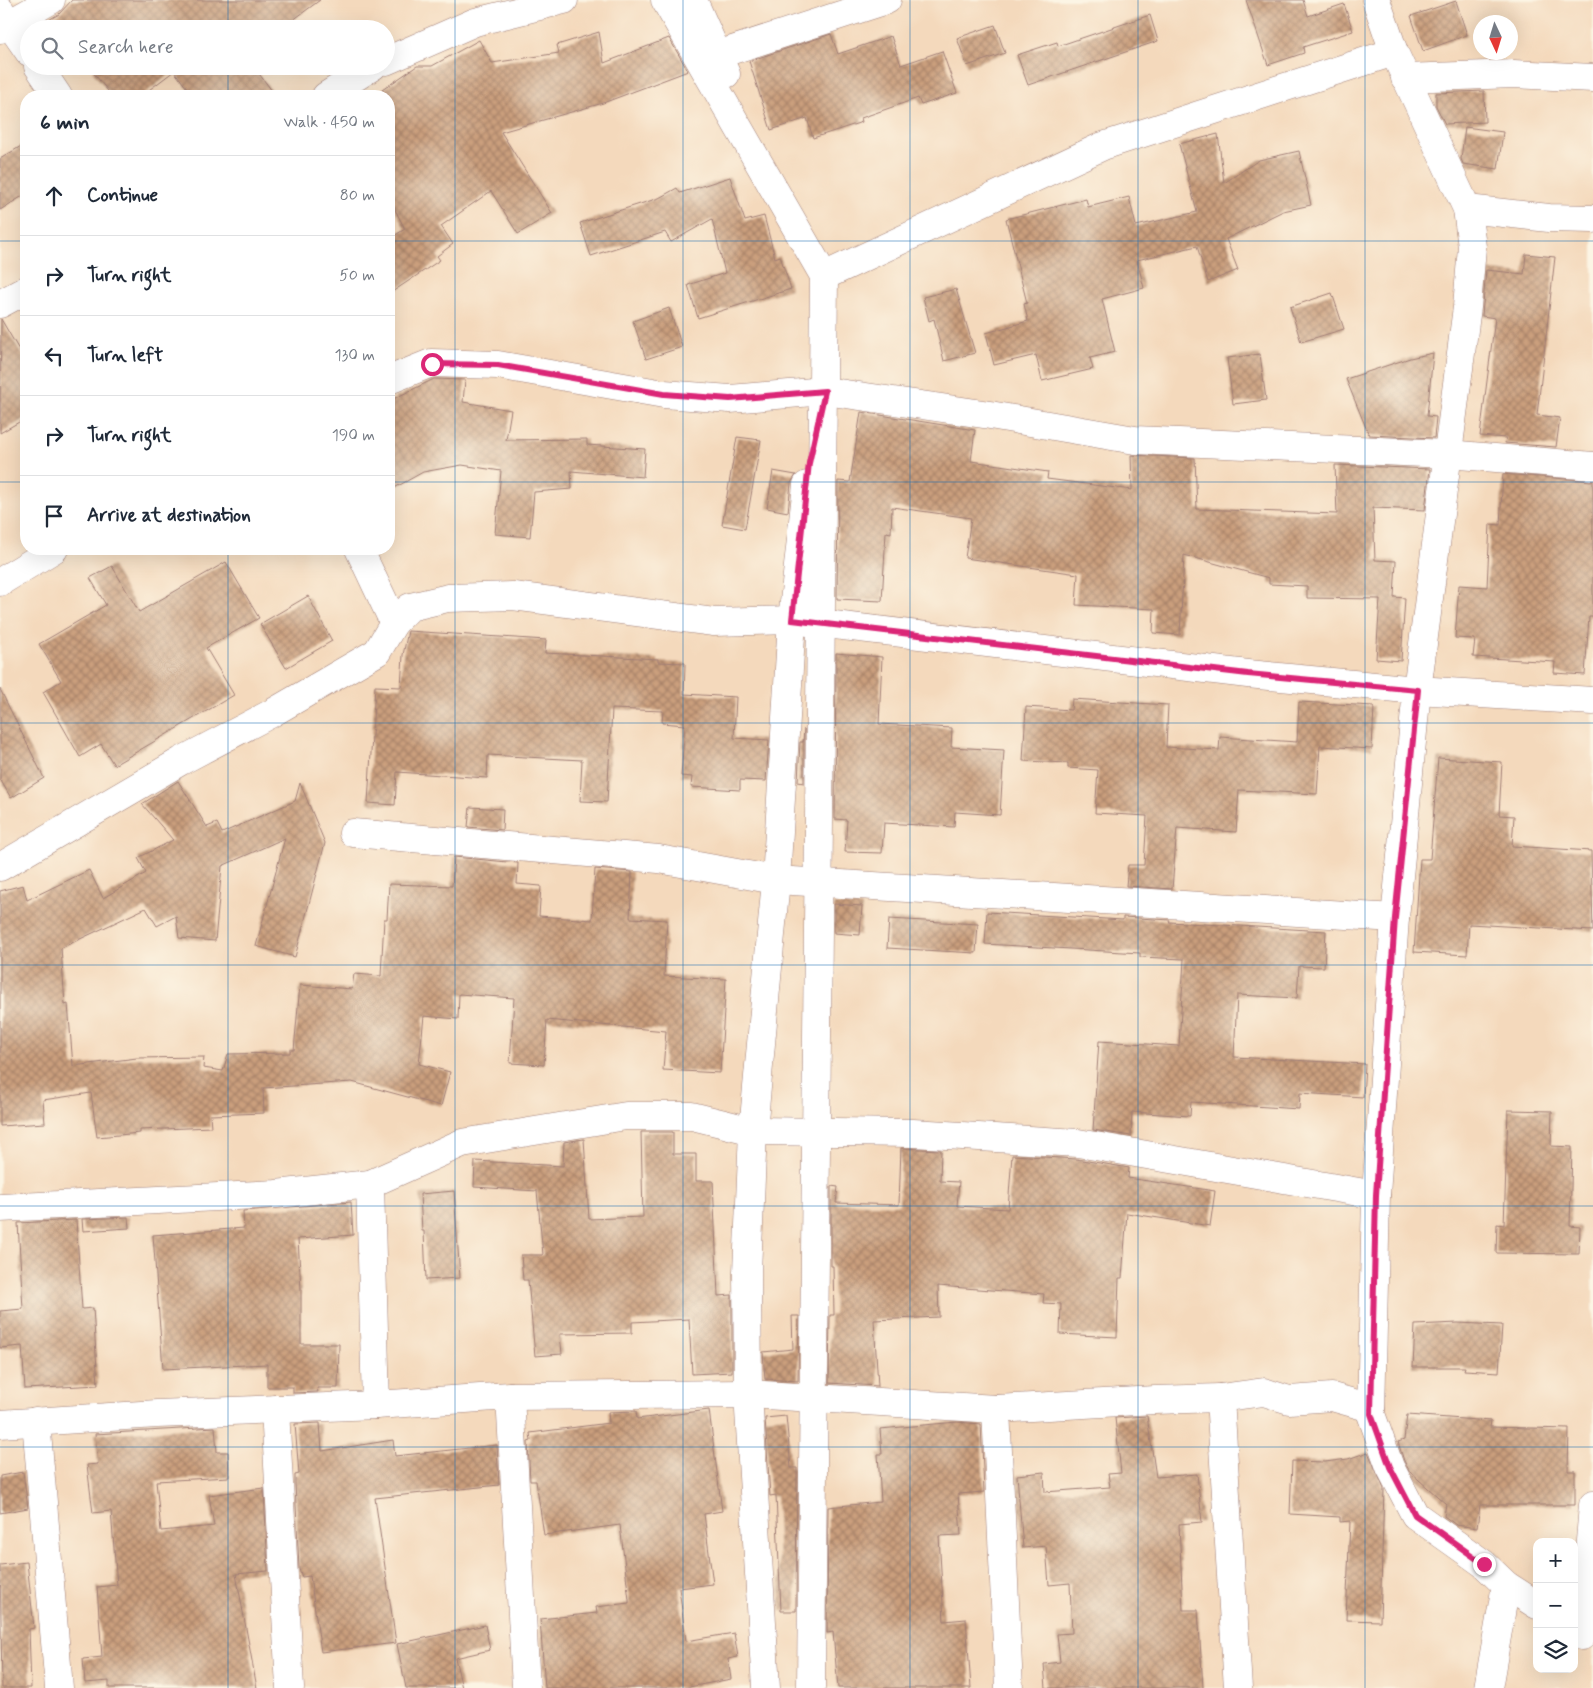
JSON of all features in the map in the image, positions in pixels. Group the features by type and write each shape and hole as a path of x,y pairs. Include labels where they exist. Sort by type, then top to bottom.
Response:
{"street":[{"path":"20,41 3,20 51,0"},
{"path":"395,57 475,22 564,0"},
{"path":"665,0 824,276 812,1688"},
{"path":"693,0 717,55 824,276 828,346 825,391 809,463 792,620 776,880 753,1131 747,1272 748,1394 766,1688"},
{"path":"717,55 887,0"},
{"path":"1376,0 1405,78 1467,209 1472,247 1418,690 1395,918 1376,1195 1371,1414 1390,1467 1415,1515 1484,1564 1506,1585 1533,1602"},
{"path":"824,276 1103,146 1394,52"},
{"path":"1405,78 1514,74 1593,78"},
{"path":"44,75 54,90"},
{"path":"335,90 359,75"},
{"path":"1467,209 1549,218 1593,219"},
{"path":"0,304 20,293"},
{"path":"395,378 432,364 498,365 664,394 730,399 825,391 990,415 1135,440 1447,454 1593,466"},
{"path":"0,582 44,555"},
{"path":"362,555 394,623"},
{"path":"0,867 180,761 272,713 377,652 394,623 410,607 448,598 513,596 714,622 792,620 1248,674 1418,690 1593,701"},
{"path":"353,833 659,859 776,880 1395,918"},
{"path":"0,1208 276,1194 370,1184 462,1143 626,1116 692,1116 753,1131 913,1133 1078,1143 1376,1195"},
{"path":"370,1184 376,1405"},
{"path":"0,1424 376,1405 510,1396 748,1394 996,1409 1220,1398 1264,1392 1289,1400 1332,1397 1371,1408"},
{"path":"510,1396 526,1688"},
{"path":"1220,1398 1238,1688"},
{"path":"275,1409 290,1688"},
{"path":"996,1409 1009,1688"},
{"path":"36,1421 59,1688"},
{"path":"1583,1637 1593,1505"},
{"path":"1488,1688 1506,1585"}],"building":[{"path":"72,0 320,0 293,20 49,20 59,14"},
{"path":"1246,0 1303,0 1308,16 1344,4 1353,31 1303,47 1304,53 1268,65"},
{"path":"1456,1 1467,35 1423,51 1411,16"},
{"path":"1150,15 1158,41 1028,85 1017,55 1057,42 1058,46"},
{"path":"995,25 1005,53 967,66 957,38"},
{"path":"599,32 604,63 669,38 688,71 603,103 501,132 552,213 518,234 491,191 441,226 453,244 437,256 440,260 395,290 395,235 405,229 395,210 395,90 382,90 417,66 432,66 479,40 492,63 559,53 557,45"},
{"path":"831,34 838,54 891,36 901,65 942,51 957,93 921,105 918,98 861,118 862,122 813,138 807,118 771,130 749,61"},
{"path":"95,75 169,75 149,90 107,90"},
{"path":"177,75 260,75 271,90 188,90"},
{"path":"1484,91 1485,122 1445,124 1436,106 1436,93"},
{"path":"1465,127 1503,132 1498,169 1463,164 1461,159"},
{"path":"1218,134 1224,183 1259,160 1299,151 1311,205 1283,211 1226,239 1238,270 1208,282 1197,246 1137,260 1144,288 1102,299 1115,352 1090,358 1093,369 1042,381 1036,355 994,365 986,333 1028,321 1024,304 1027,303 1006,219 1086,199 1088,207 1129,197 1136,226 1197,212 1179,144"},
{"path":"20,147 20,198 0,210 0,159"},
{"path":"730,177 745,221 764,216 775,258 780,256 791,289 698,318 688,285 725,273 712,219 671,242 665,232 591,256 580,223 659,198 677,188 680,193"},
{"path":"1526,254 1555,257 1537,415 1560,418 1556,447 1505,443 1506,438 1480,436 1495,318 1482,316 1486,270 1524,274"},
{"path":"956,289 975,353 944,361 934,319 929,321 923,297"},
{"path":"1332,293 1344,329 1301,342 1290,307"},
{"path":"669,308 682,347 646,359 633,321"},
{"path":"1,319 20,352 20,421 0,433"},
{"path":"1433,353 1427,416 1436,417 1434,438 1369,435 1346,379 1410,358"},
{"path":"1260,354 1266,400 1233,404 1227,358"},
{"path":"434,379 465,380 463,402 511,410 506,440 587,439 587,445 645,449 643,477 571,471 572,489 534,492 530,537 495,534 501,471 462,465 423,472 395,488 395,398"},
{"path":"861,412 975,430 971,461 1048,472 1047,479 1132,490 1131,455 1195,458 1197,509 1337,514 1335,465 1430,469 1425,510 1373,508 1375,560 1396,561 1394,597 1405,598 1401,661 1376,659 1380,599 1307,598 1307,586 1269,584 1269,578 1184,555 1180,635 1153,633 1154,609 1076,605 1078,574 965,558 971,518 892,507 891,533 886,532 882,601 837,599 838,481 850,482"},
{"path":"737,437 761,440 745,529 722,525"},
{"path":"773,471 796,475 791,483 788,512 767,508"},
{"path":"1503,474 1593,481 1593,617 1589,617 1585,675 1554,673 1555,662 1473,657 1475,639 1455,638 1459,585 1487,587 1490,524 1500,525"},
{"path":"226,562 259,618 206,648 234,695 114,765 101,744 80,757 43,692 61,681 39,644 106,605 90,578 112,566 139,612"},
{"path":"308,596 332,641 286,668 260,624"},
{"path":"408,631 546,640 545,653 658,659 658,662 685,663 684,694 736,697 734,738 769,740 766,781 740,780 740,790 691,787 692,777 681,776 685,725 662,723 663,711 612,709 607,802 580,801 582,760 488,755 487,778 397,772 395,805 368,803 375,686 401,687 403,655"},
{"path":"836,653 882,657 879,724 952,728 951,747 1004,750 1000,815 955,812 954,827 884,823 882,853 845,852 847,820 835,819"},
{"path":"0,689 44,778 11,798 0,779"},
{"path":"1072,699 1168,705 1166,747 1219,750 1220,737 1297,742 1299,702 1374,706 1372,749 1320,746 1317,794 1239,790 1236,832 1177,828 1172,889 1126,886 1128,865 1144,865 1147,816 1095,813 1098,770 1068,768 1068,763 1023,761 1026,707 1071,710"},
{"path":"804,729 804,783 798,782 800,742 803,742"},
{"path":"1438,758 1502,762 1499,815 1514,816 1512,846 1591,851 1593,931 1469,924 1467,955 1414,952 1420,859 1430,859"},
{"path":"178,781 207,827 217,823 222,833 295,801 300,783 325,843 295,957 256,946 285,838 222,866 215,941 179,938 176,916 157,926 146,908 61,948 65,1005 68,1004 73,1066 137,1058 204,1057 203,1068 223,1071 228,1054 290,1053 290,1050 294,1050 300,985 352,989 354,974 381,976 384,919 387,919 389,884 452,886 454,857 518,863 517,884 541,886 539,916 592,920 595,869 632,872 630,918 667,920 664,976 726,979 720,1073 663,1070 666,1031 547,1020 544,1065 510,1063 514,998 459,994 458,1019 424,1016 419,1064 450,1072 441,1106 352,1082 263,1088 264,1113 210,1115 211,1127 140,1130 140,1133 97,1137 91,1093 43,1100 45,1123 0,1126 0,891 23,885 27,900 89,870 103,898 146,873 138,858 173,840 142,804"},
{"path":"470,807 503,809 502,830 468,827"},
{"path":"834,904 862,906 860,935 834,933"},
{"path":"987,912 1123,920 1123,917 1170,920 1169,922 1326,931 1324,967 1299,966 1297,998 1237,995 1234,1057 1365,1064 1363,1097 1300,1093 1299,1109 1191,1102 1190,1116 1132,1112 1131,1136 1093,1130 1099,1041 1179,1046 1184,959 1140,957 1140,953 985,944"},
{"path":"889,919 978,924 976,953 887,948"},
{"path":"1508,1110 1552,1111 1551,1146 1572,1147 1570,1226 1580,1227 1579,1254 1496,1253 1497,1224 1504,1225"},
{"path":"641,1132 673,1132 673,1154 696,1154 696,1181 713,1181 718,1296 732,1295 732,1372 692,1374 689,1319 632,1322 632,1333 560,1334 562,1354 535,1356 528,1280 523,1280 521,1255 543,1255 537,1191 474,1187 475,1161 563,1166 564,1142 584,1139 589,1219 643,1217"},
{"path":"901,1148 941,1150 940,1181 959,1182 957,1206 1008,1209 1012,1155 1076,1159 1129,1168 1128,1178 1215,1191 1210,1226 1127,1213 1122,1278 1119,1278 1117,1337 1060,1334 1061,1304 1043,1303 1044,1294 938,1286 939,1317 874,1320 878,1386 829,1383 830,1315 834,1315 833,1266 831,1266 831,1186 838,1187 836,1203 899,1205"},
{"path":"454,1191 460,1278 426,1280 420,1194"},
{"path":"351,1202 353,1235 298,1239 301,1290 301,1344 339,1344 338,1388 317,1388 318,1392 293,1393 293,1387 267,1387 267,1364 163,1369 153,1235 244,1228 243,1211"},
{"path":"128,1217 129,1228 83,1231 82,1219"},
{"path":"76,1220 82,1309 93,1308 98,1385 25,1389 22,1346 0,1348 0,1311 23,1309 18,1223"},
{"path":"792,1316 799,1316 798,1381 765,1379 763,1352 793,1349"},
{"path":"1458,1323 1502,1325 1499,1372 1464,1370 1465,1367 1413,1367 1415,1325"},
{"path":"709,1410 722,1511 704,1514 713,1584 679,1588 686,1641 734,1633 738,1657 728,1659 731,1679 684,1688 545,1688 540,1619 597,1613 596,1607 629,1603 629,1600 620,1525 544,1535 536,1481 530,1481 528,1442 531,1441 530,1433 609,1423 608,1412 636,1411 637,1419"},
{"path":"1407,1415 1491,1421 1490,1427 1569,1429 1568,1471 1575,1471 1575,1505 1480,1505 1477,1528 1456,1525 1444,1516 1446,1504 1410,1472 1404,1461 1398,1442 1404,1440"},
{"path":"786,1416 791,1468 797,1468 796,1611 781,1611 776,1495 770,1496 765,1418"},
{"path":"1147,1416 1156,1477 1197,1474 1202,1522 1179,1524 1183,1610 1198,1610 1203,1688 1046,1688 1044,1664 1060,1662 1057,1634 1072,1633 1070,1583 1049,1585 1046,1546 1023,1548 1017,1475 1044,1472 1045,1492 1110,1487 1108,1474 1121,1473 1115,1418"},
{"path":"957,1422 981,1424 984,1492 958,1494 961,1535 939,1536 944,1621 966,1619 971,1688 838,1688 833,1632 827,1633 828,1507 881,1502 878,1454 882,1454 880,1429"},
{"path":"320,1423 322,1451 393,1440 395,1456 497,1445 499,1485 375,1498 396,1643 321,1652 310,1576 302,1577 299,1569 295,1483 295,1475 299,1474 295,1424"},
{"path":"215,1427 217,1452 228,1452 229,1477 156,1481 161,1531 214,1526 209,1495 264,1488 268,1571 236,1574 257,1688 109,1688 109,1681 85,1683 83,1659 102,1657 97,1587 117,1585 111,1511 93,1513 87,1465 98,1464 95,1434"},
{"path":"1368,1452 1384,1489 1380,1621 1346,1620 1350,1521 1340,1522 1340,1517 1290,1514 1292,1461 1325,1462 1348,1459"},
{"path":"23,1472 28,1508 0,1513 0,1476"},
{"path":"27,1562 34,1628 29,1629 31,1688 2,1688 0,1565"},
{"path":"485,1625 490,1650 455,1658 462,1688 406,1688 397,1644"}],"route":[{"path":"432,364 498,365 585,382 664,394 730,399 825,391 809,463 792,620 1248,674 1418,690 1395,918 1376,1195 1371,1414 1390,1467 1415,1515 1484,1564"}]}
